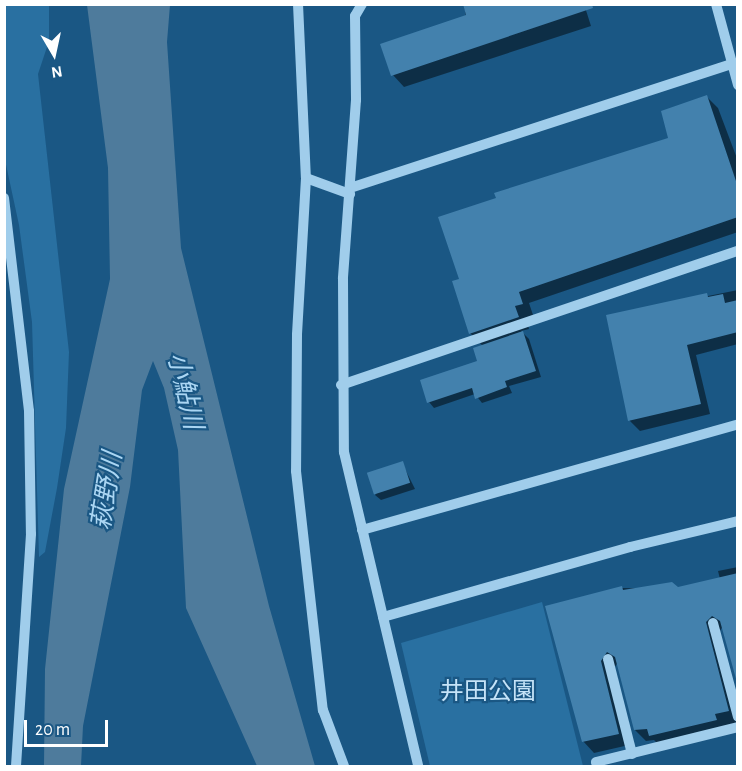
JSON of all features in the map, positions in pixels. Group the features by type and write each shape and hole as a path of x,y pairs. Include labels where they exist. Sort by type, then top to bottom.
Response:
{"street":[{"path":"298,4 306,178 297,335 296,471 323,710 344,766"},
{"path":"362,4 355,16 356,100 343,279 341,385 344,452 418,766"},
{"path":"716,4 738,85"},
{"path":"306,178 350,191 732,64"},
{"path":"4,198 19,298 29,423 31,534 16,766"},
{"path":"341,385 738,251"},
{"path":"362,530 738,424"},
{"path":"383,617 630,547 738,521"},
{"path":"713,623 738,717"},
{"path":"608,659 632,754"},
{"path":"598,766 596,762 738,727"}],"green space":[{"path":"4,5 49,5 49,41 38,74 69,352 66,428 45,552 39,557 32,322 19,225 5,160"},
{"name":"井田公園","path":"542,602 583,766 430,766 401,643"}],"water":[{"path":"87,5 170,5 167,42 181,248 269,606 315,766 257,766 186,608 178,450 164,388 153,361 142,390 130,487 83,726 81,766 44,766 45,669 64,489 110,279 108,168"}],"building":[{"path":"463,4 592,4 593,8 391,76 380,44 466,15"},
{"path":"707,95 738,187 738,217 519,292 523,304 515,306 519,317 469,334 452,281 459,279 438,217 496,198 494,193 668,138 661,111"},
{"path":"707,293 708,297 723,294 725,303 738,300 738,332 687,345 701,404 628,421 606,315"},
{"path":"523,331 536,371 505,381 507,387 475,399 472,388 427,403 420,380 477,361 473,348"},
{"path":"403,461 410,483 374,495 367,473"},
{"path":"738,573 738,686 720,621 712,616 706,622 729,711 715,714 717,720 649,736 647,729 634,730 615,657 607,652 601,661 619,734 582,742 545,606 622,586 623,590 672,582 678,587"}],"water label":[{"name":"小鮎川","path":"184,391"},
{"name":"萩野川","path":"108,491"}]}
